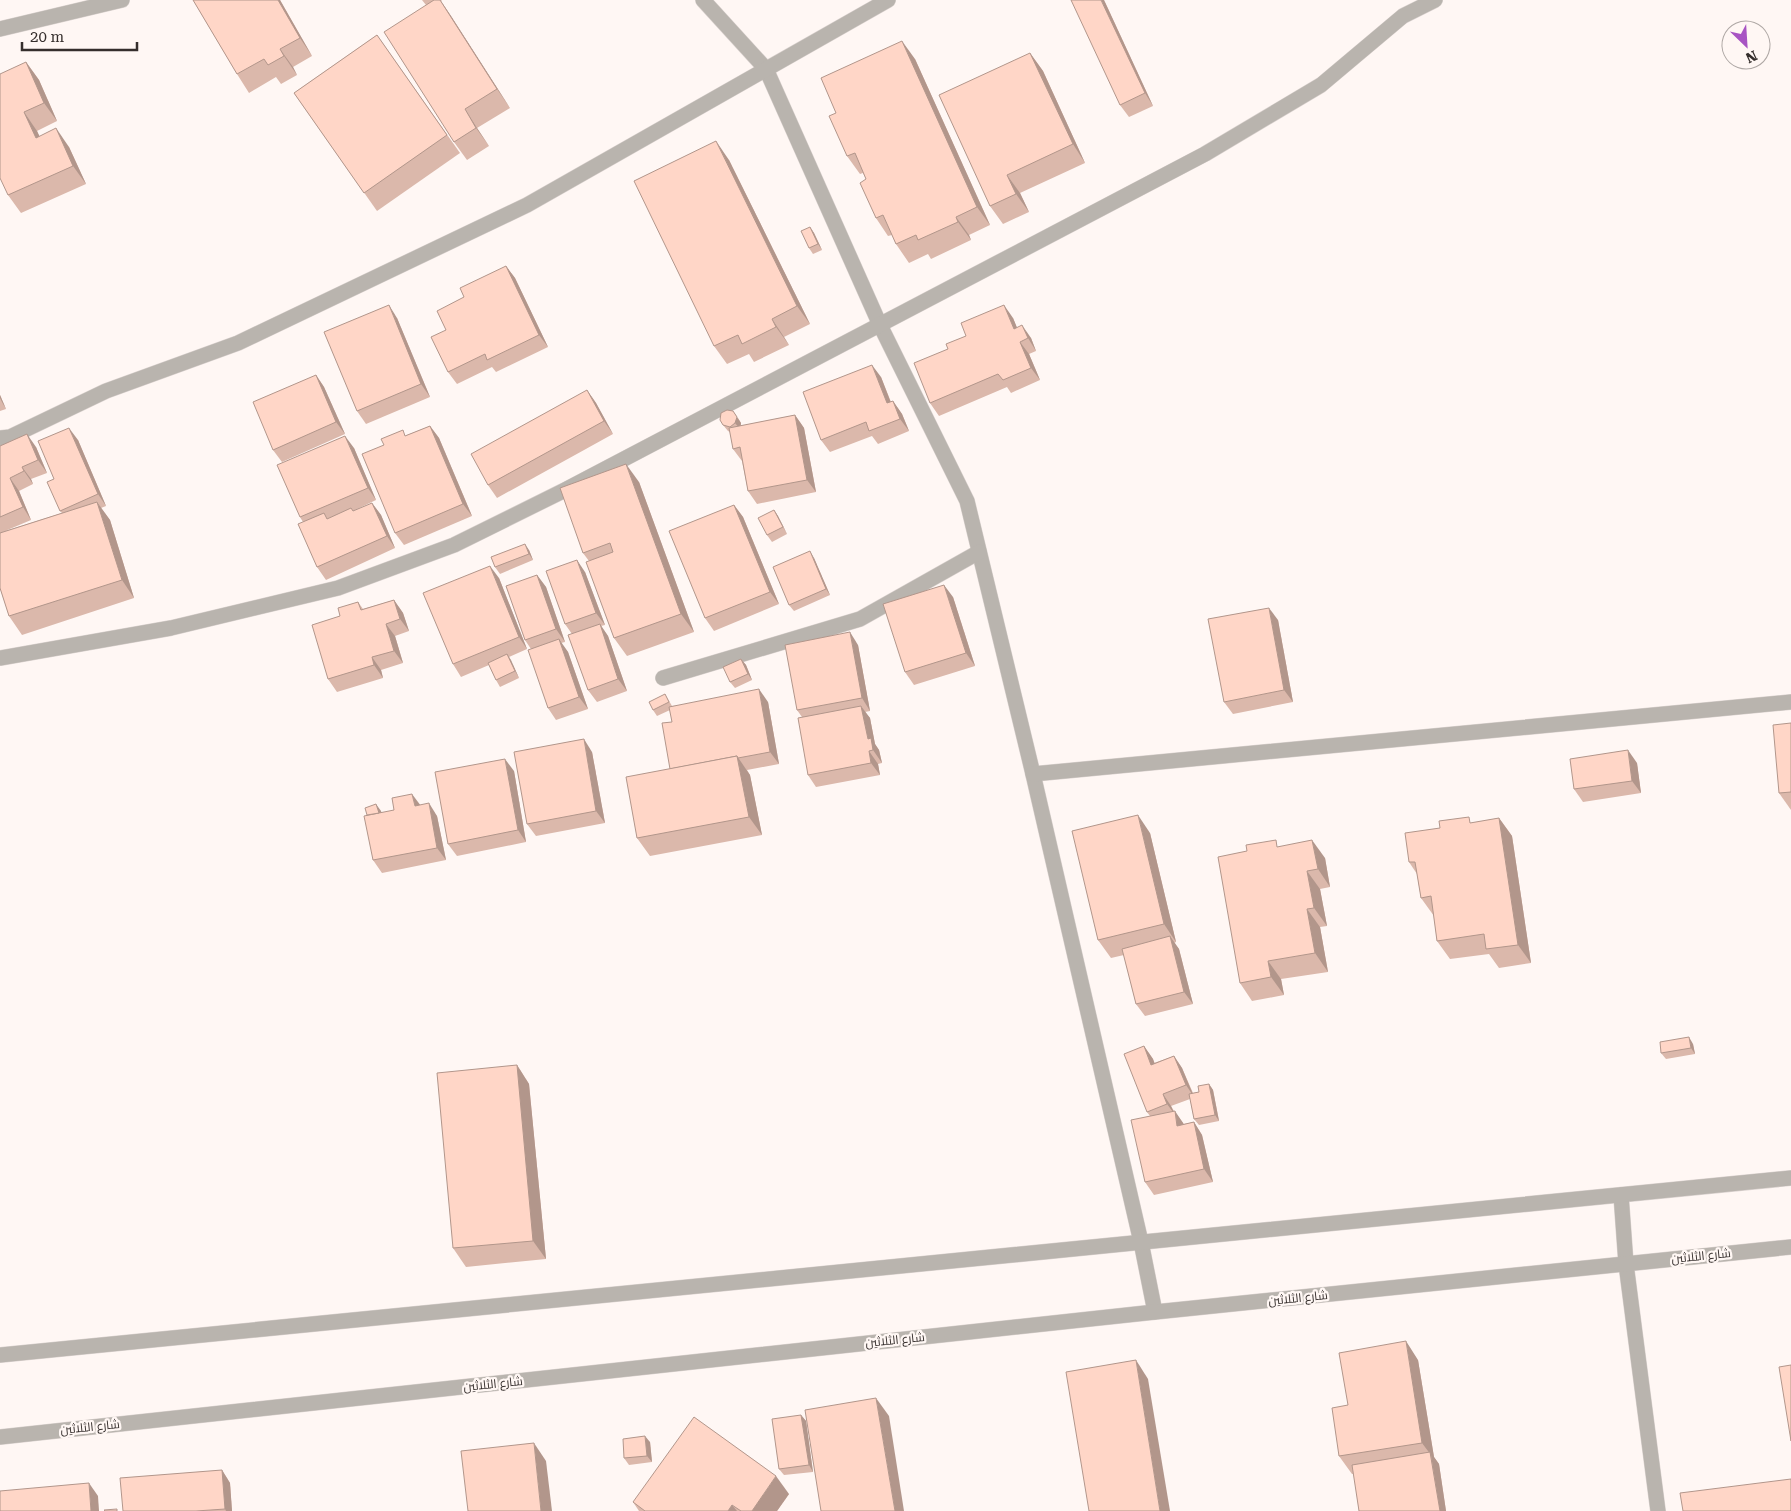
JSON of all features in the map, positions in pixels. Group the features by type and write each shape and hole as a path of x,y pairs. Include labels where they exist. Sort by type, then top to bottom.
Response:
{"street":[{"path":"0,29 122,0"},
{"path":"703,0 766,69 880,325 967,501 1033,774 1141,1242 1155,1312"},
{"path":"0,438 10,436 106,391 238,343 527,205 888,0"},
{"path":"1,659 171,628 338,588 454,545 563,491 1205,154 1321,85 1403,16 1435,0"},
{"path":"663,678 860,619 979,552"},
{"path":"1033,774 1791,702"},
{"path":"0,1355 1791,1178"},
{"path":"1622,1194 1626,1264 1658,1511"},
{"name":"شارع الثلاثين","path":"0,1437 1155,1312 1791,1247"}],"building":[{"path":"193,0 278,0 300,38 280,49 284,56 268,65 264,59 237,74"},
{"path":"434,0 440,0 497,89 465,109 476,128 454,142 384,32"},
{"path":"1071,0 1101,0 1145,93 1120,105"},
{"path":"377,35 447,135 364,193 294,93"},
{"path":"902,41 977,207 956,217 958,222 918,240 916,235 896,244 883,215 876,218 860,183 866,179 855,153 847,156 829,116 836,113 821,78"},
{"path":"1030,53 1073,144 1007,175 1016,194 990,206 939,95"},
{"path":"26,62 44,103 24,112 36,138 56,128 73,166 8,195 0,178 0,74"},
{"path":"716,141 797,306 772,319 776,327 742,344 738,335 714,346 634,181"},
{"path":"810,227 818,244 809,248 801,231"},
{"path":"506,266 539,335 487,360 485,354 448,372 431,337 446,330 437,311 464,297 460,288"},
{"path":"389,305 421,384 357,411 324,332"},
{"path":"1004,305 1014,329 1022,325 1028,338 1020,342 1031,368 1003,380 998,374 930,403 914,363 948,349 946,344 966,336 961,323"},
{"path":"872,365 887,403 893,401 900,419 869,431 866,422 821,440 803,392"},
{"path":"316,375 336,422 273,450 253,402"},
{"path":"587,390 604,421 488,485 471,454"},
{"path":"727,410 733,411 737,417 735,423 730,427 723,425 720,420 721,413"},
{"path":"795,415 807,480 748,491 740,447 733,449 729,428"},
{"path":"430,426 463,504 395,533 362,454 384,445 381,439 403,430 405,436"},
{"path":"69,428 98,494 60,511 47,482 54,479 38,441"},
{"path":"27,434 38,460 22,467 24,471 10,478 23,507 0,517 0,446"},
{"path":"345,436 368,488 300,517 277,465"},
{"path":"626,464 681,614 614,638 586,562 613,552 610,543 583,553 560,488"},
{"path":"97,502 122,580 9,616 0,588 0,533"},
{"path":"372,503 387,536 317,567 298,524 324,513 327,519 351,508 353,511"},
{"path":"734,505 770,592 705,618 669,531"},
{"path":"774,510 783,527 767,535 758,518"},
{"path":"525,544 529,554 495,567 491,557"},
{"path":"810,551 826,589 789,605 773,567"},
{"path":"577,560 596,613 565,624 546,571"},
{"path":"490,566 519,637 453,664 423,593"},
{"path":"537,575 556,629 525,640 506,586"},
{"path":"944,585 966,653 905,672 883,604"},
{"path":"394,600 400,619 386,624 394,651 372,657 374,665 328,679 312,625 340,616 338,608 358,602 361,610"},
{"path":"1269,608 1284,690 1224,702 1208,619"},
{"path":"600,624 618,679 588,690 568,635"},
{"path":"850,632 862,698 797,710 785,645"},
{"path":"559,639 579,697 548,708 528,650"},
{"path":"507,654 515,671 496,680 488,663"},
{"path":"741,659 748,674 730,682 723,667"},
{"path":"759,689 770,752 738,758 737,756 670,769 662,723 672,722 669,707"},
{"path":"665,694 669,702 653,710 649,702"},
{"path":"861,706 868,739 871,738 873,750 869,751 871,763 808,775 798,718"},
{"path":"1791,723 1791,792 1779,793 1773,725"},
{"path":"584,739 596,811 527,824 514,752"},
{"path":"1628,750 1632,781 1574,789 1570,759"},
{"path":"737,756 749,817 637,838 626,777"},
{"path":"505,759 518,830 448,844 435,772"},
{"path":"412,794 415,806 429,803 437,848 373,860 364,816 394,810 392,798"},
{"path":"376,804 379,813 367,815 365,808"},
{"path":"1138,815 1164,924 1098,940 1072,831"},
{"path":"1469,817 1470,823 1499,818 1518,945 1486,949 1484,934 1437,941 1431,896 1421,898 1415,862 1409,862 1405,833 1440,828 1439,821"},
{"path":"1276,840 1277,847 1312,840 1318,869 1307,871 1314,908 1307,909 1315,953 1268,961 1271,977 1240,983 1218,857 1247,851 1246,845"},
{"path":"1170,936 1184,992 1136,1004 1122,949"},
{"path":"1689,1037 1691,1048 1661,1053 1660,1042"},
{"path":"1144,1046 1151,1065 1174,1056 1186,1085 1163,1094 1167,1104 1147,1112 1124,1054"},
{"path":"517,1065 533,1241 453,1248 437,1073"},
{"path":"1209,1084 1215,1115 1194,1119 1189,1094 1199,1092 1198,1086"},
{"path":"1175,1111 1177,1126 1194,1122 1204,1169 1145,1182 1131,1120"},
{"path":"1406,1341 1422,1443 1339,1456 1332,1408 1348,1405 1339,1353"},
{"path":"1136,1360 1160,1511 1089,1511 1066,1372"},
{"path":"1791,1365 1791,1441 1779,1367"},
{"path":"876,1398 895,1511 821,1511 805,1410"},
{"path":"801,1415 809,1465 779,1469 772,1419"},
{"path":"694,1417 776,1476 752,1511 741,1511 732,1505 728,1511 645,1511 633,1502"},
{"path":"645,1436 647,1456 624,1458 623,1439"},
{"path":"534,1443 541,1511 468,1511 461,1451"},
{"path":"1430,1452 1440,1511 1359,1511 1352,1465"},
{"path":"222,1470 225,1509 123,1511 120,1478"},
{"path":"1791,1479 1791,1511 1683,1511 1680,1493"},
{"path":"89,1483 91,1511 0,1511 0,1491"},
{"path":"117,1509 117,1511 104,1510"}]}
